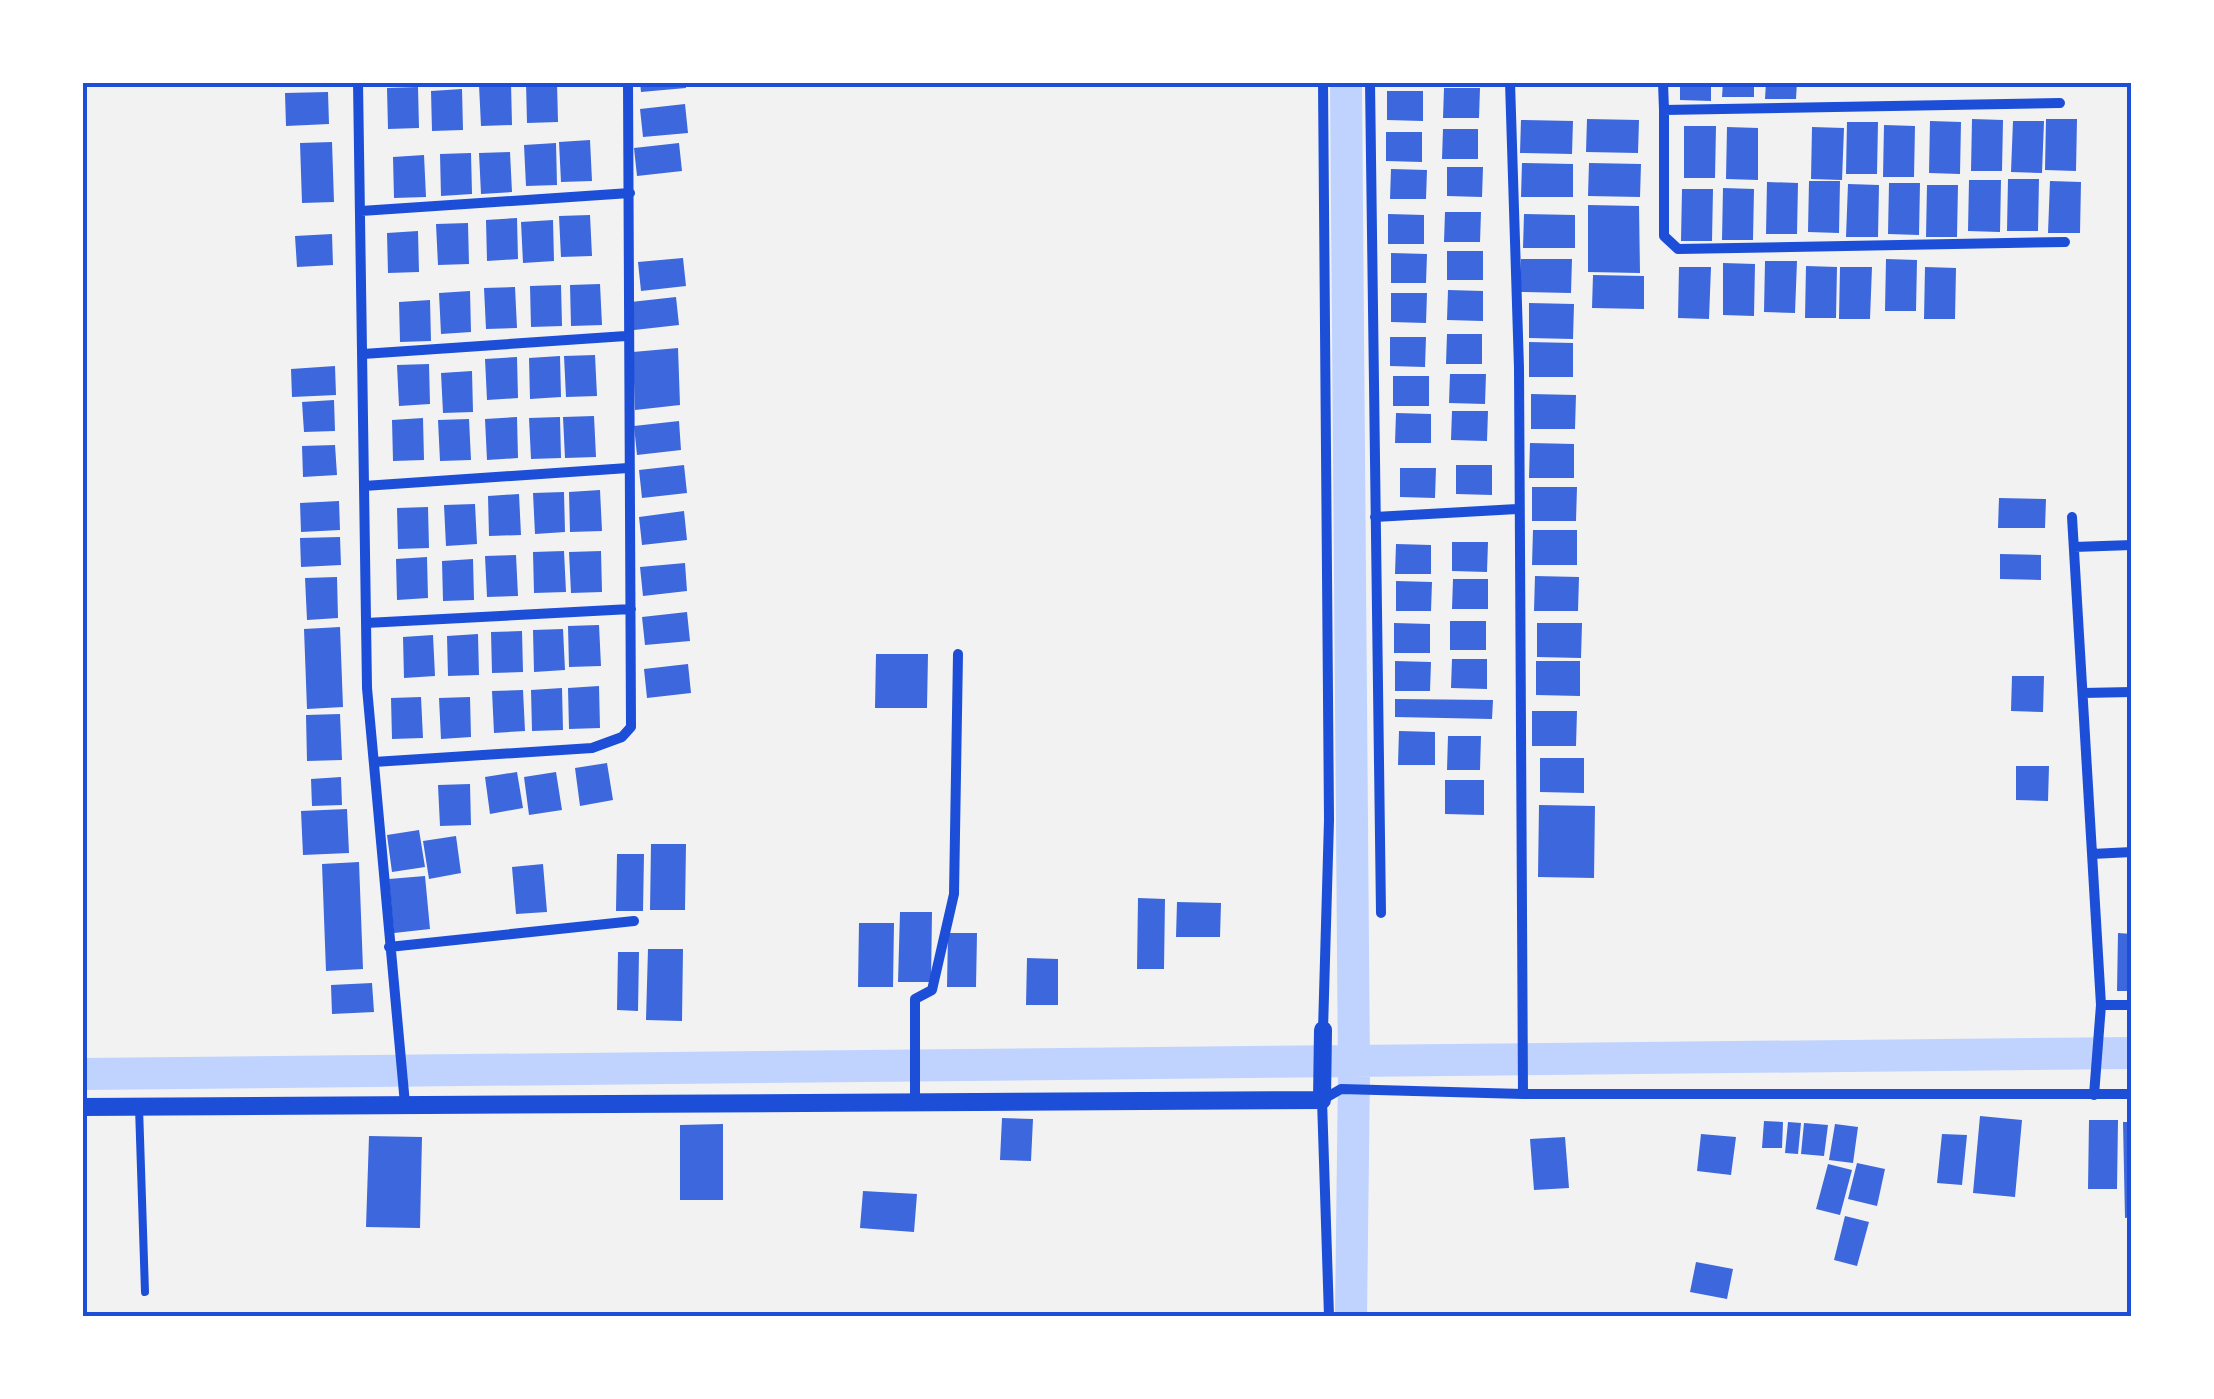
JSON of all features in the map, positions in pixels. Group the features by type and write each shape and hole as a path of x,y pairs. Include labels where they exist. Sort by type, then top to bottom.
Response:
{"street":[{"path":"358,82 366,623 374,762 404,1095"},
{"path":"374,762 592,748 622,737 634,715 626,336 628,82"},
{"path":"1323,82 1330,820 1322,1091 1329,1316"},
{"path":"1370,82 1380,913"},
{"path":"1510,82 1519,368 1523,1094"},
{"path":"1663,82 1664,236 1678,248 2064,242"},
{"path":"1664,110 2060,103"},
{"path":"361,211 630,193"},
{"path":"363,354 626,336"},
{"path":"364,486 628,468"},
{"path":"1375,517 1517,509"},
{"path":"2072,517 2101,1005 2094,1095"},
{"path":"2074,547 2132,545"},
{"path":"366,623 631,609"},
{"path":"914,1102 914,1000 932,990 954,894 958,654"},
{"path":"2082,694 2132,692"},
{"path":"2092,854 2132,852"},
{"path":"389,948 634,921"},
{"path":"2101,1005 2132,1005"},
{"path":"82,1106 404,1095 914,1102 1340,1088 1523,1094 2132,1094"}],"lane":[{"path":"139,1104 146,1292"}],"building":[{"path":"526,82 557,82 558,122 527,123"},
{"path":"640,82 685,82 686,88 641,92"},
{"path":"1680,82 1711,82 1711,101 1680,100"},
{"path":"1723,82 1754,82 1754,97 1722,97"},
{"path":"1766,82 1797,82 1796,99 1765,99"},
{"path":"511,83 512,125 481,126 479,85"},
{"path":"418,87 419,128 388,129 387,88"},
{"path":"1444,88 1480,88 1479,118 1443,118"},
{"path":"462,89 463,130 432,131 431,91"},
{"path":"1387,91 1423,91 1423,121 1387,120"},
{"path":"328,92 329,124 286,126 285,93"},
{"path":"685,104 688,133 643,137 640,109"},
{"path":"1587,119 1639,120 1638,153 1586,152"},
{"path":"1972,119 2003,120 2002,171 1971,171"},
{"path":"2046,119 2077,119 2076,171 2045,170"},
{"path":"1521,120 1573,121 1572,154 1520,153"},
{"path":"1930,121 1961,122 1960,174 1929,173"},
{"path":"2013,121 2044,121 2042,173 2011,172"},
{"path":"1847,122 1878,122 1877,174 1846,174"},
{"path":"1884,125 1915,126 1914,177 1883,177"},
{"path":"1684,126 1716,126 1715,178 1684,178"},
{"path":"1727,127 1758,128 1758,180 1726,179"},
{"path":"1812,127 1844,128 1842,180 1811,179"},
{"path":"1443,129 1478,129 1478,159 1442,159"},
{"path":"1386,132 1422,132 1422,162 1386,161"},
{"path":"590,140 592,181 561,182 559,142"},
{"path":"332,142 334,202 302,203 300,143"},
{"path":"556,143 557,185 526,186 524,145"},
{"path":"679,143 682,171 637,176 634,148"},
{"path":"510,152 512,192 481,194 479,153"},
{"path":"471,153 472,194 441,196 440,154"},
{"path":"424,155 426,197 394,198 393,157"},
{"path":"1522,163 1573,164 1573,197 1521,197"},
{"path":"1589,163 1641,164 1640,197 1588,196"},
{"path":"1447,167 1483,167 1482,197 1447,196"},
{"path":"1391,169 1427,170 1426,199 1390,199"},
{"path":"2008,179 2039,179 2038,231 2007,231"},
{"path":"1969,180 2001,180 2000,232 1968,231"},
{"path":"1809,181 1840,181 1839,233 1808,232"},
{"path":"2050,181 2081,182 2080,233 2048,233"},
{"path":"1767,182 1798,183 1797,234 1766,234"},
{"path":"1889,183 1920,183 1919,235 1888,234"},
{"path":"1848,184 1879,185 1878,237 1846,237"},
{"path":"1927,185 1958,185 1957,237 1926,237"},
{"path":"1723,188 1754,189 1753,240 1722,240"},
{"path":"1682,189 1713,189 1712,241 1681,241"},
{"path":"1588,205 1639,206 1640,273 1588,272"},
{"path":"1445,212 1481,212 1480,242 1444,242"},
{"path":"1388,214 1424,215 1424,244 1388,244"},
{"path":"1524,214 1575,215 1575,248 1523,248"},
{"path":"590,215 592,256 561,257 559,216"},
{"path":"517,218 518,259 487,261 486,220"},
{"path":"553,220 554,261 523,263 521,222"},
{"path":"468,223 469,264 438,265 436,224"},
{"path":"418,231 419,272 388,273 387,233"},
{"path":"332,234 333,265 297,267 295,236"},
{"path":"1447,251 1483,251 1483,280 1447,280"},
{"path":"1391,253 1427,254 1426,283 1391,283"},
{"path":"683,258 686,286 641,291 638,262"},
{"path":"1521,259 1572,259 1571,293 1520,292"},
{"path":"1886,259 1917,260 1916,311 1885,311"},
{"path":"1765,261 1797,261 1795,313 1764,312"},
{"path":"1723,263 1755,264 1754,316 1723,315"},
{"path":"1806,266 1837,267 1836,318 1805,318"},
{"path":"1679,267 1711,267 1709,319 1678,318"},
{"path":"1840,267 1872,267 1870,319 1839,319"},
{"path":"1925,267 1956,268 1955,319 1924,319"},
{"path":"1593,275 1644,276 1644,309 1592,308"},
{"path":"600,284 602,325 571,326 570,285"},
{"path":"561,285 562,326 531,327 530,286"},
{"path":"515,287 517,328 486,329 484,288"},
{"path":"1448,290 1483,291 1483,321 1447,320"},
{"path":"470,291 471,332 441,334 439,293"},
{"path":"1391,293 1427,293 1426,323 1391,322"},
{"path":"676,297 679,325 634,330 631,302"},
{"path":"430,300 431,341 400,342 399,302"},
{"path":"1529,303 1574,304 1573,339 1529,338"},
{"path":"1447,334 1482,334 1482,364 1446,364"},
{"path":"1390,337 1426,337 1425,367 1390,366"},
{"path":"1529,342 1573,343 1573,377 1529,377"},
{"path":"678,348 680,405 635,410 633,352"},
{"path":"595,355 597,396 566,397 564,356"},
{"path":"560,356 561,397 530,399 529,358"},
{"path":"517,357 518,398 487,400 485,359"},
{"path":"429,364 430,404 399,406 397,365"},
{"path":"335,366 336,395 292,397 291,369"},
{"path":"472,371 473,412 443,413 441,373"},
{"path":"1450,374 1486,374 1485,404 1449,403"},
{"path":"1393,376 1429,376 1429,406 1393,406"},
{"path":"1531,394 1576,395 1575,429 1531,429"},
{"path":"334,400 335,431 304,432 302,402"},
{"path":"1452,411 1488,411 1487,441 1451,440"},
{"path":"1396,413 1431,414 1431,443 1395,443"},
{"path":"594,416 596,457 565,458 563,417"},
{"path":"517,417 518,458 487,460 485,419"},
{"path":"560,417 561,458 531,459 529,418"},
{"path":"423,418 424,460 393,461 392,420"},
{"path":"469,419 471,460 440,461 438,420"},
{"path":"679,421 681,450 637,455 634,426"},
{"path":"1530,443 1574,444 1574,478 1529,478"},
{"path":"335,445 337,475 303,477 302,446"},
{"path":"684,465 687,493 642,498 639,470"},
{"path":"1456,465 1492,465 1492,495 1456,494"},
{"path":"1400,468 1436,468 1435,498 1400,497"},
{"path":"1532,487 1577,487 1576,521 1532,521"},
{"path":"600,490 602,531 570,532 569,492"},
{"path":"564,492 565,532 535,534 533,493"},
{"path":"519,494 521,535 489,536 488,496"},
{"path":"1999,498 2046,499 2045,528 1998,528"},
{"path":"339,501 340,530 301,532 300,503"},
{"path":"475,504 477,544 446,546 444,505"},
{"path":"428,507 429,548 398,549 397,508"},
{"path":"684,511 687,540 642,545 639,517"},
{"path":"1533,530 1577,530 1577,565 1532,565"},
{"path":"340,537 341,565 301,567 300,538"},
{"path":"1452,542 1488,542 1487,572 1452,571"},
{"path":"1396,544 1431,545 1431,574 1395,574"},
{"path":"564,551 566,592 534,593 533,552"},
{"path":"601,551 602,592 571,593 569,552"},
{"path":"2000,554 2041,555 2041,580 2000,579"},
{"path":"516,555 518,596 487,597 485,556"},
{"path":"427,557 428,598 397,600 396,559"},
{"path":"473,559 474,600 443,601 442,561"},
{"path":"685,563 687,591 643,596 640,567"},
{"path":"1535,576 1579,577 1578,611 1534,611"},
{"path":"337,577 338,618 307,620 305,578"},
{"path":"1453,579 1488,579 1488,609 1452,609"},
{"path":"1396,581 1432,582 1431,611 1396,611"},
{"path":"687,612 690,641 645,645 642,617"},
{"path":"1450,621 1486,621 1486,650 1450,650"},
{"path":"1394,623 1430,624 1430,653 1394,653"},
{"path":"1537,623 1582,623 1581,658 1537,657"},
{"path":"599,625 601,666 569,667 568,626"},
{"path":"340,627 343,707 307,709 304,629"},
{"path":"563,629 565,670 534,672 533,630"},
{"path":"522,631 523,672 492,673 491,632"},
{"path":"478,634 479,675 448,676 447,636"},
{"path":"433,635 435,676 404,678 403,637"},
{"path":"876,654 928,654 927,708 875,708"},
{"path":"1452,659 1487,659 1487,689 1451,688"},
{"path":"1395,661 1431,662 1430,691 1395,691"},
{"path":"1536,661 1580,661 1580,696 1536,695"},
{"path":"688,664 691,693 647,698 644,669"},
{"path":"2012,676 2044,676 2043,712 2011,711"},
{"path":"599,686 600,728 569,729 568,688"},
{"path":"562,688 563,730 532,731 531,690"},
{"path":"523,690 525,731 494,733 492,691"},
{"path":"421,697 423,738 392,739 391,698"},
{"path":"470,697 471,737 441,739 439,698"},
{"path":"1395,699 1493,700 1492,719 1395,717"},
{"path":"1532,711 1577,711 1576,746 1532,746"},
{"path":"340,714 342,760 307,761 306,715"},
{"path":"1399,731 1435,732 1435,765 1398,765"},
{"path":"1448,736 1481,736 1480,770 1447,770"},
{"path":"1540,758 1584,758 1584,793 1540,792"},
{"path":"607,763 613,800 580,806 575,768"},
{"path":"2016,766 2049,766 2048,801 2016,800"},
{"path":"517,772 523,808 490,814 485,777"},
{"path":"556,772 562,810 529,815 524,777"},
{"path":"341,777 342,805 312,806 311,779"},
{"path":"1445,780 1484,780 1484,815 1445,814"},
{"path":"470,784 471,825 440,826 438,785"},
{"path":"1539,805 1595,806 1594,878 1538,877"},
{"path":"347,809 349,853 303,855 301,811"},
{"path":"419,830 425,867 392,872 387,835"},
{"path":"456,836 461,873 429,879 423,841"},
{"path":"651,844 686,844 685,910 650,910"},
{"path":"617,854 644,854 643,911 616,911"},
{"path":"359,862 363,969 326,971 322,864"},
{"path":"543,864 547,912 516,914 512,867"},
{"path":"425,876 430,929 394,933 389,879"},
{"path":"1138,898 1165,899 1164,969 1137,969"},
{"path":"1177,902 1221,903 1220,937 1176,937"},
{"path":"900,912 932,912 931,982 898,982"},
{"path":"859,923 894,923 893,987 858,987"},
{"path":"948,933 977,933 976,987 947,987"},
{"path":"2118,933 2132,934 2132,991 2117,991"},
{"path":"648,949 683,949 682,1021 646,1020"},
{"path":"618,952 639,952 638,1011 617,1010"},
{"path":"1027,958 1058,959 1058,1005 1026,1005"},
{"path":"372,983 374,1012 332,1014 331,985"},
{"path":"1980,1116 2022,1120 2015,1197 1973,1193"},
{"path":"1002,1118 1033,1119 1031,1161 1000,1160"},
{"path":"2089,1120 2118,1120 2117,1189 2088,1189"},
{"path":"1764,1121 1783,1122 1782,1148 1762,1148"},
{"path":"1788,1122 1801,1123 1798,1154 1785,1153"},
{"path":"2123,1122 2132,1122 2132,1217 2125,1218"},
{"path":"1804,1123 1828,1125 1824,1156 1801,1154"},
{"path":"723,1124 723,1200 680,1200 680,1125"},
{"path":"1835,1124 1858,1127 1853,1163 1829,1160"},
{"path":"1701,1134 1736,1137 1731,1175 1697,1171"},
{"path":"1942,1134 1967,1135 1962,1185 1937,1183"},
{"path":"369,1136 422,1137 420,1228 366,1227"},
{"path":"1565,1137 1569,1188 1534,1190 1530,1139"},
{"path":"1857,1163 1885,1169 1877,1206 1848,1199"},
{"path":"1828,1164 1852,1170 1840,1215 1816,1209"},
{"path":"863,1191 917,1194 914,1232 860,1228"},
{"path":"1845,1216 1869,1222 1857,1266 1834,1260"},
{"path":"1696,1262 1733,1269 1727,1299 1690,1292"}],"waterway":[{"path":"1346,82 1354,1073 1351,1316"},
{"path":"82,1074 2132,1053"}]}
